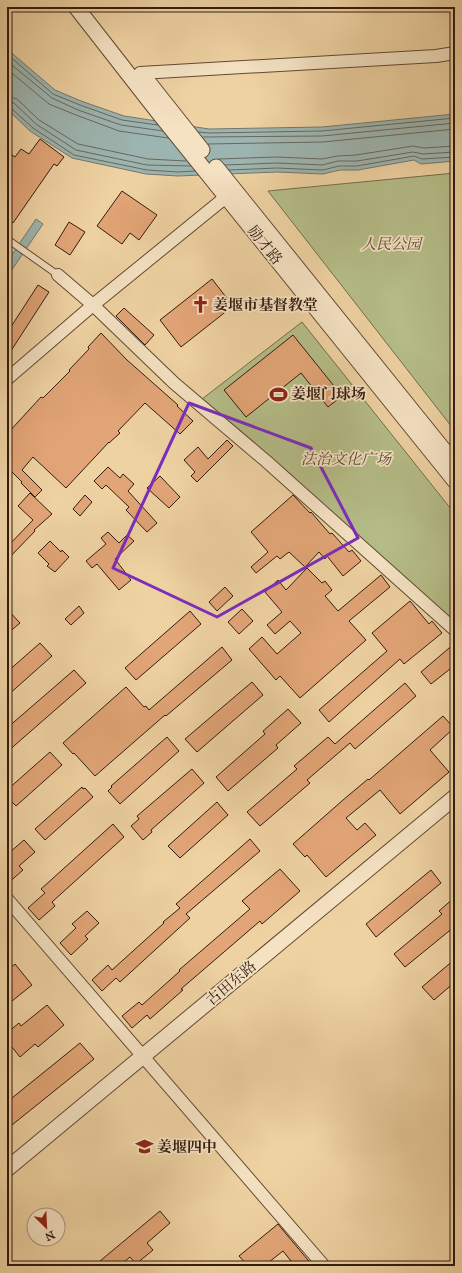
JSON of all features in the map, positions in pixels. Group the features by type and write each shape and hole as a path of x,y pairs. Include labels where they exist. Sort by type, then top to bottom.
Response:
{"street":[{"name":"励才路","path":"76,7 158,112 225,187 455,464"},
{"name":"励才路","path":"89,7 174,115 225,187 455,481"},
{"path":"140,73 436,56 455,53"},
{"path":"7,380 225,187"},
{"path":"58,275 93,305 174,383 266,461 455,630"},
{"name":"古田东路","path":"7,1169 455,797"},
{"path":"7,899 324,1266"}],"lane":[{"path":"7,239 58,275"}],"highlighted area":[{"path":"189,403 311,448 358,538 217,617 113,568"}],"green space":[{"name":"人民公园","path":"455,173 455,431 268,191"},
{"name":"法治文化广场","path":"302,322 455,514 455,622 202,399"}],"water":[{"path":"7,49 55,90 81,101 124,116 209,129 322,127 455,114 455,161 421,164 414,160 358,170 340,170 323,174 277,172 178,176 146,174 72,158 30,131 7,109"},
{"path":"36,219 43,224 7,277 7,262"}],"building":[{"path":"40,139 64,157 57,166 54,164 13,223 7,219 7,152 15,157 21,149 29,154"},
{"path":"122,191 157,215 139,240 130,233 122,244 97,226"},
{"path":"69,222 85,232 70,255 55,245"},
{"path":"212,279 233,306 181,347 160,320"},
{"path":"38,285 49,292 7,357 7,333"},
{"path":"124,308 154,335 145,345 116,316"},
{"path":"101,333 127,360 178,405 177,406 193,421 180,434 145,403 118,431 120,433 109,442 66,488 33,457 22,470 42,490 35,497 7,467 7,434 41,397 43,398 70,371 69,370 89,349 88,347"},
{"path":"293,335 342,396 328,407 301,373 246,417 224,390"},
{"path":"227,440 233,446 197,482 191,476 195,472 184,460 198,447 208,459"},
{"path":"108,467 120,478 123,474 134,484 128,491 157,523 147,532 126,510 129,507 106,485 102,489 94,481"},
{"path":"160,476 180,497 169,508 147,488"},
{"path":"30,493 52,514 34,530 35,531 7,560 7,547 33,520 18,506"},
{"path":"85,495 92,502 80,516 73,509"},
{"path":"293,495 310,513 311,512 330,534 332,533 349,552 352,550 361,561 343,576 327,556 325,559 319,552 305,567 289,552 280,559 277,556 256,573 251,567 268,552 251,532"},
{"path":"108,532 119,543 127,535 134,541 115,559 131,580 119,590 97,564 92,568 86,561 106,544 101,538"},
{"path":"50,541 61,552 62,550 69,557 55,572 47,566 49,564 38,553"},
{"path":"307,568 322,583 325,581 332,590 325,596 338,611 381,575 390,587 349,621 366,640 300,698 280,676 276,680 249,649 262,637 277,654 301,633 290,621 275,634 267,625 282,612 265,592 278,580 286,590"},
{"path":"225,587 233,596 217,611 209,602"},
{"path":"410,601 429,624 432,621 442,633 404,664 400,659 329,722 319,710 387,651 372,633"},
{"path":"79,606 84,613 71,625 65,619"},
{"path":"7,609 20,623 7,634"},
{"path":"242,609 253,621 239,634 228,622"},
{"path":"190,611 201,624 136,680 125,668"},
{"path":"40,643 52,656 7,696 7,672"},
{"path":"455,643 455,665 431,684 421,672"},
{"path":"222,647 232,660 166,716 165,715 95,776 63,743 126,687 144,707 146,706 149,710"},
{"path":"74,670 86,683 7,752 7,728"},
{"path":"252,682 263,695 197,752 185,739"},
{"path":"405,683 416,696 355,749 350,743 307,780 310,783 260,826 247,812 297,769 294,766 328,737 335,744"},
{"path":"288,709 301,723 276,745 278,748 228,791 216,777 265,734 263,731"},
{"path":"443,716 454,728 430,750 449,772 400,814 380,790 346,818 357,830 365,823 376,835 326,877 307,855 305,857 293,844"},
{"path":"167,737 179,751 120,804 108,791 112,787 111,786"},
{"path":"50,752 62,765 16,806 7,797 7,790"},
{"path":"192,769 204,783 151,830 152,832 143,840 131,826 139,819 137,816"},
{"path":"82,787 83,789 85,788 93,797 45,840 35,829"},
{"path":"217,802 228,815 180,858 168,846"},
{"path":"113,824 124,837 52,902 55,906 39,920 28,908 45,893 41,889"},
{"path":"250,839 260,851 186,914 190,918 120,982 116,978 102,991 92,980 108,965 112,970 180,908 176,904"},
{"path":"24,840 35,852 19,866 23,870 7,884 7,862 12,857 9,853"},
{"path":"280,869 300,891 262,924 260,921 181,989 183,990 150,1019 147,1015 132,1028 122,1016 139,1002 142,1005 180,971 179,970 250,909 242,901"},
{"path":"431,870 441,883 376,937 366,924"},
{"path":"455,897 455,919 451,923 454,927 405,967 394,954 442,914 439,911"},
{"path":"87,911 99,923 85,936 88,939 71,955 60,943 76,928 72,924"},
{"path":"455,959 455,982 434,1000 422,987"},
{"path":"15,964 32,985 7,1005 7,971"},
{"path":"47,1005 64,1025 38,1047 35,1044 20,1057 7,1041 7,1033 19,1023 21,1026"},
{"path":"80,1043 94,1059 7,1129 7,1102"},
{"path":"160,1211 170,1223 147,1243 153,1250 136,1264 130,1257 119,1266 94,1266"},
{"path":"278,1224 313,1266 295,1266 283,1251 264,1266 248,1266 239,1256"}],"place":[{"name":"姜堰市基督教堂","path":"200,305"},
{"name":"姜堰门球场","path":"278,394"},
{"name":"姜堰四中","path":"144,1147"}]}
